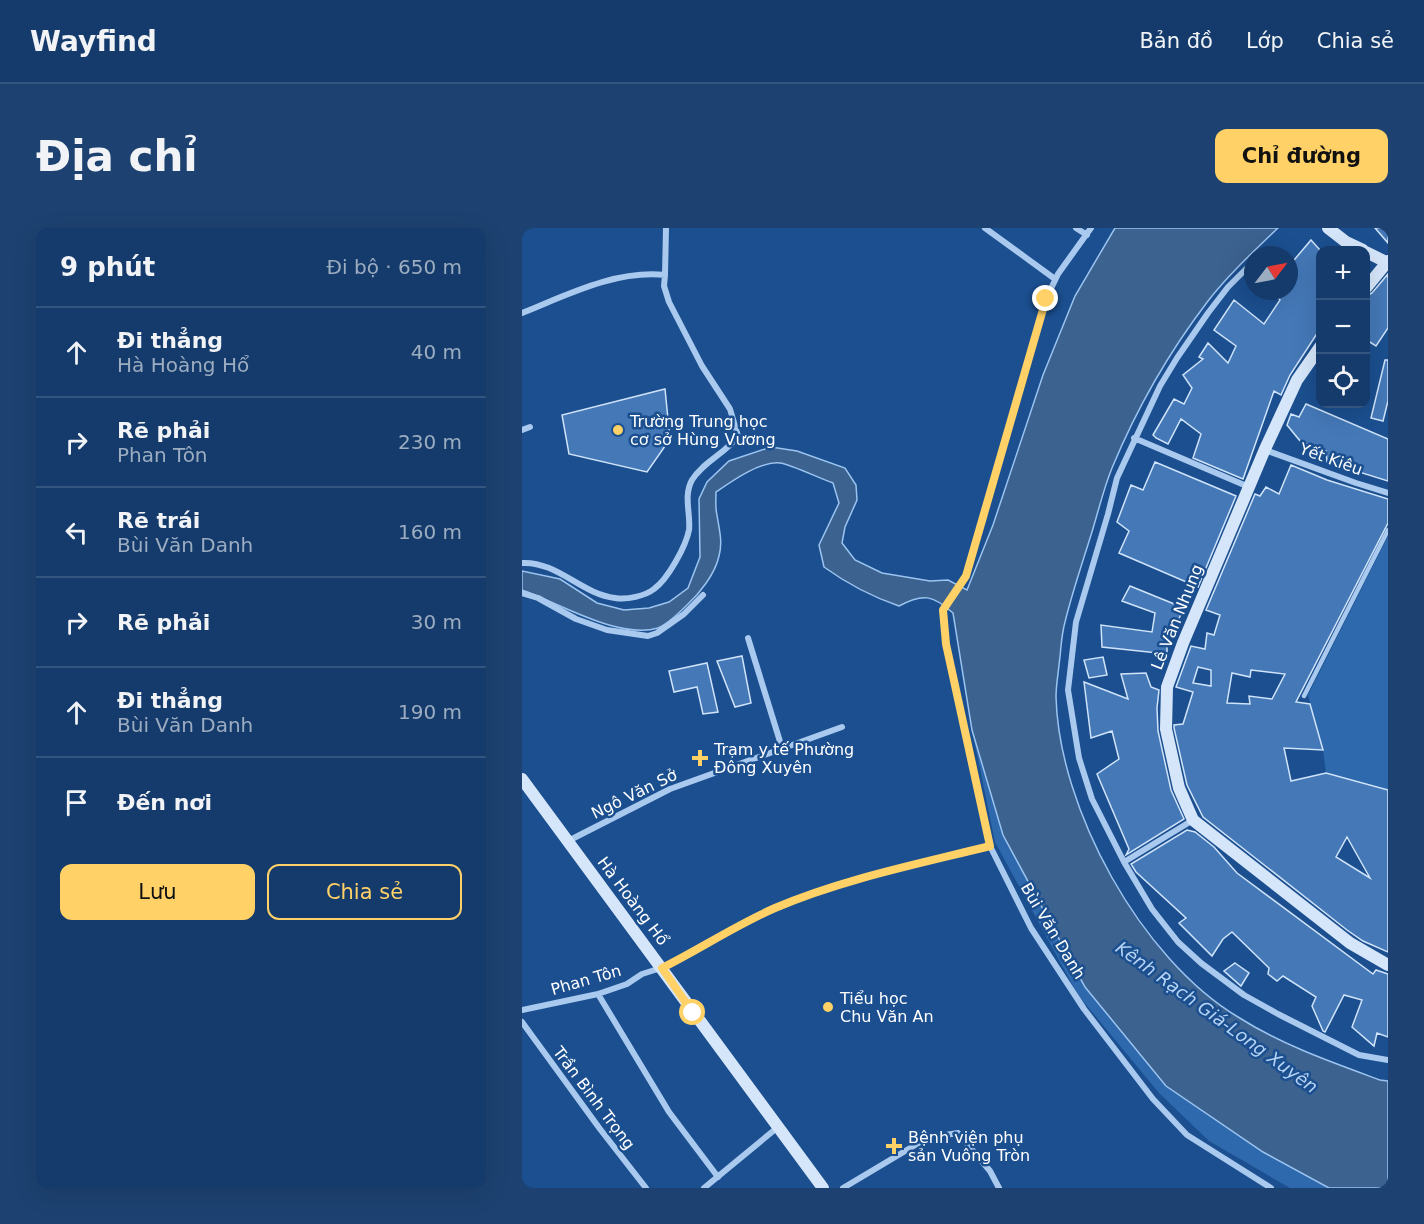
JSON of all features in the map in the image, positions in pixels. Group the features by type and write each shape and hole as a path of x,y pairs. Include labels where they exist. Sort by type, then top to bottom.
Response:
{"street":[{"path":"522,563 531,562 548,566 597,593 616,599 642,595 656,588 684,546 689,528 687,512 691,482 705,464 731,446 738,436 730,409 702,366 669,302 664,286 666,228"},
{"path":"986,228 1056,277 1091,228"},
{"path":"1076,228 1086,237"},
{"path":"1328,228 1354,246"},
{"path":"1370,254 1387,262 1370,282"},
{"path":"1244,271 1228,287 1192,335 1160,386 1117,478 1076,622 1068,690 1079,758 1092,799 1124,862 1158,917 1178,942 1201,963 1244,995 1312,1033 1359,1054 1388,1060"},
{"path":"522,313 605,282 635,274 665,275"},
{"name":"Bùi Văn Danh","path":"1056,277 1046,299 966,576 943,610 946,644 990,846 1031,928 1084,1009 1153,1099 1187,1135 1271,1188"},
{"name":"Lê Văn Nhung","path":"1316,353 1297,380 1265,449 1192,622 1167,687 1166,729 1179,788 1193,820 1350,943 1388,965"},
{"path":"522,430 531,427"},
{"path":"1134,438 1249,488"},
{"name":"Yết Kiêu","path":"1265,449 1388,493"},
{"path":"522,593 538,598 576,619 607,630 648,636 675,621 703,595"},
{"path":"748,638 782,748"},
{"name":"Ngô Văn Sở","path":"567,842 670,789 842,727"},
{"name":"Hà Hoàng Hổ","path":"522,779 824,1188"},
{"path":"1124,862 1193,820"},
{"name":"Phan Tôn","path":"522,1010 598,994 627,984 642,974 662,968"},
{"path":"598,994 669,1112 718,1177"},
{"name":"Trần Bình Trọng","path":"522,1022 646,1188"},
{"path":"704,1188 778,1127"},
{"path":"843,1188 927,1138 958,1133 990,1171 999,1188"}],"lane":[{"path":"1304,696 1388,530"},
{"name":"Phan Tôn","path":"662,968 704,947 744,922 801,898 837,886 990,846"}],"shaded area":[{"path":"1388,536 1388,790 1326,773 1323,750 1308,695"},
{"path":"972,730 1003,835 1166,1086 1263,1152 1329,1188 1290,1188 1209,1141 1159,1093 1078,995 995,842"}],"water":[{"name":"Kênh Rạch Giá-Long Xuyên","path":"1115,228 1278,228 1259,246 1244,246 1244,261 1208,301 1180,340 1121,446 1109,476 1064,627 1056,697 1061,741 1072,786 1089,832 1112,877 1139,920 1169,958 1202,991 1255,1027 1325,1060 1388,1081 1388,1188 1329,1188 1263,1152 1166,1086 1085,987 1003,835 972,730 953,613 940,602 928,598 915,599 899,606 860,589 824,567 819,545 839,503 833,483 785,464 772,463 746,473 716,492 721,545 714,570 692,600 666,624 658,628 642,630 608,625 522,590 522,571 560,579 597,603 624,610 649,608 669,602 688,588 700,557 699,499 707,482 729,461 771,447 797,451 845,468 856,485 857,500 845,527 842,543 855,560 882,573 930,581 948,580 967,590 993,525 1043,375 1075,296"}],"building":[{"path":"1375,228 1388,228 1388,243"},
{"path":"1311,240 1316,246 1316,335 1290,375 1281,395 1274,391 1243,479 1193,458 1201,434 1181,419 1168,444 1156,438 1153,435 1174,399 1184,404 1192,388 1183,375 1203,359 1199,357 1208,343 1228,363 1236,346 1214,330 1234,300 1264,324 1280,300 1298,300 1298,255"},
{"path":"1388,274 1388,328 1376,346 1370,342 1370,294"},
{"path":"1385,360 1388,360 1388,401 1383,421 1371,418"},
{"path":"665,389 670,439 647,472 569,454 562,415"},
{"path":"1306,404 1388,439 1388,481 1327,462 1326,451 1301,442 1287,425 1291,414 1299,417"},
{"path":"1155,462 1236,496 1198,587 1119,553 1129,531 1117,522 1131,485 1143,490"},
{"path":"1291,465 1327,480 1388,499 1388,523 1296,702 1310,704 1323,750 1284,748 1291,781 1326,773 1388,790 1388,952 1363,941 1347,930 1203,817 1187,785 1174,725 1183,724 1193,692 1176,687 1191,646 1205,649 1207,633 1214,635 1220,615 1206,610 1255,494 1260,496 1266,487 1279,494","holes":["1198,667 1211,670 1211,686 1193,683","1251,670 1285,674 1272,699 1249,696 1250,704 1227,703 1232,673 1250,677","1347,837 1370,878 1336,857"]},
{"path":"1130,586 1184,608 1174,629 1175,636 1167,634 1167,654 1102,647 1101,625 1152,632 1155,613 1122,601"},
{"path":"742,656 751,703 735,707 717,661"},
{"path":"1103,657 1107,675 1089,678 1084,660"},
{"path":"707,663 718,712 703,714 697,687 674,692 669,671"},
{"path":"1146,673 1151,687 1159,690 1158,731 1171,790 1184,819 1126,855 1129,849 1097,774 1119,759 1112,731 1091,738 1084,682 1128,699 1121,674"},
{"path":"1187,830 1195,832 1214,847 1237,873 1373,974 1376,970 1388,974 1388,1037 1377,1033 1374,1046 1352,1027 1362,1000 1344,995 1325,1032 1323,1031 1312,1006 1316,997 1283,976 1277,981 1268,974 1269,968 1232,932 1223,939 1212,956 1179,923 1186,918 1136,872 1131,864"},
{"path":"1235,963 1249,973 1241,986 1224,971"}],"place":[{"name":"Trường Trung học cơ sở Hùng Vương","path":"618,430"},
{"name":"Trạm y tế Phường Đông Xuyên","path":"700,758"},
{"name":"Tiểu học Chu Văn An","path":"828,1007"},
{"name":"Bệnh viện phụ sản Vuông Tròn","path":"894,1146"}],"route":[{"path":"693,1013 662,968 704,947 744,922 801,898 837,886 990,846 976,773 946,644 943,610 966,576 1046,299"}]}
